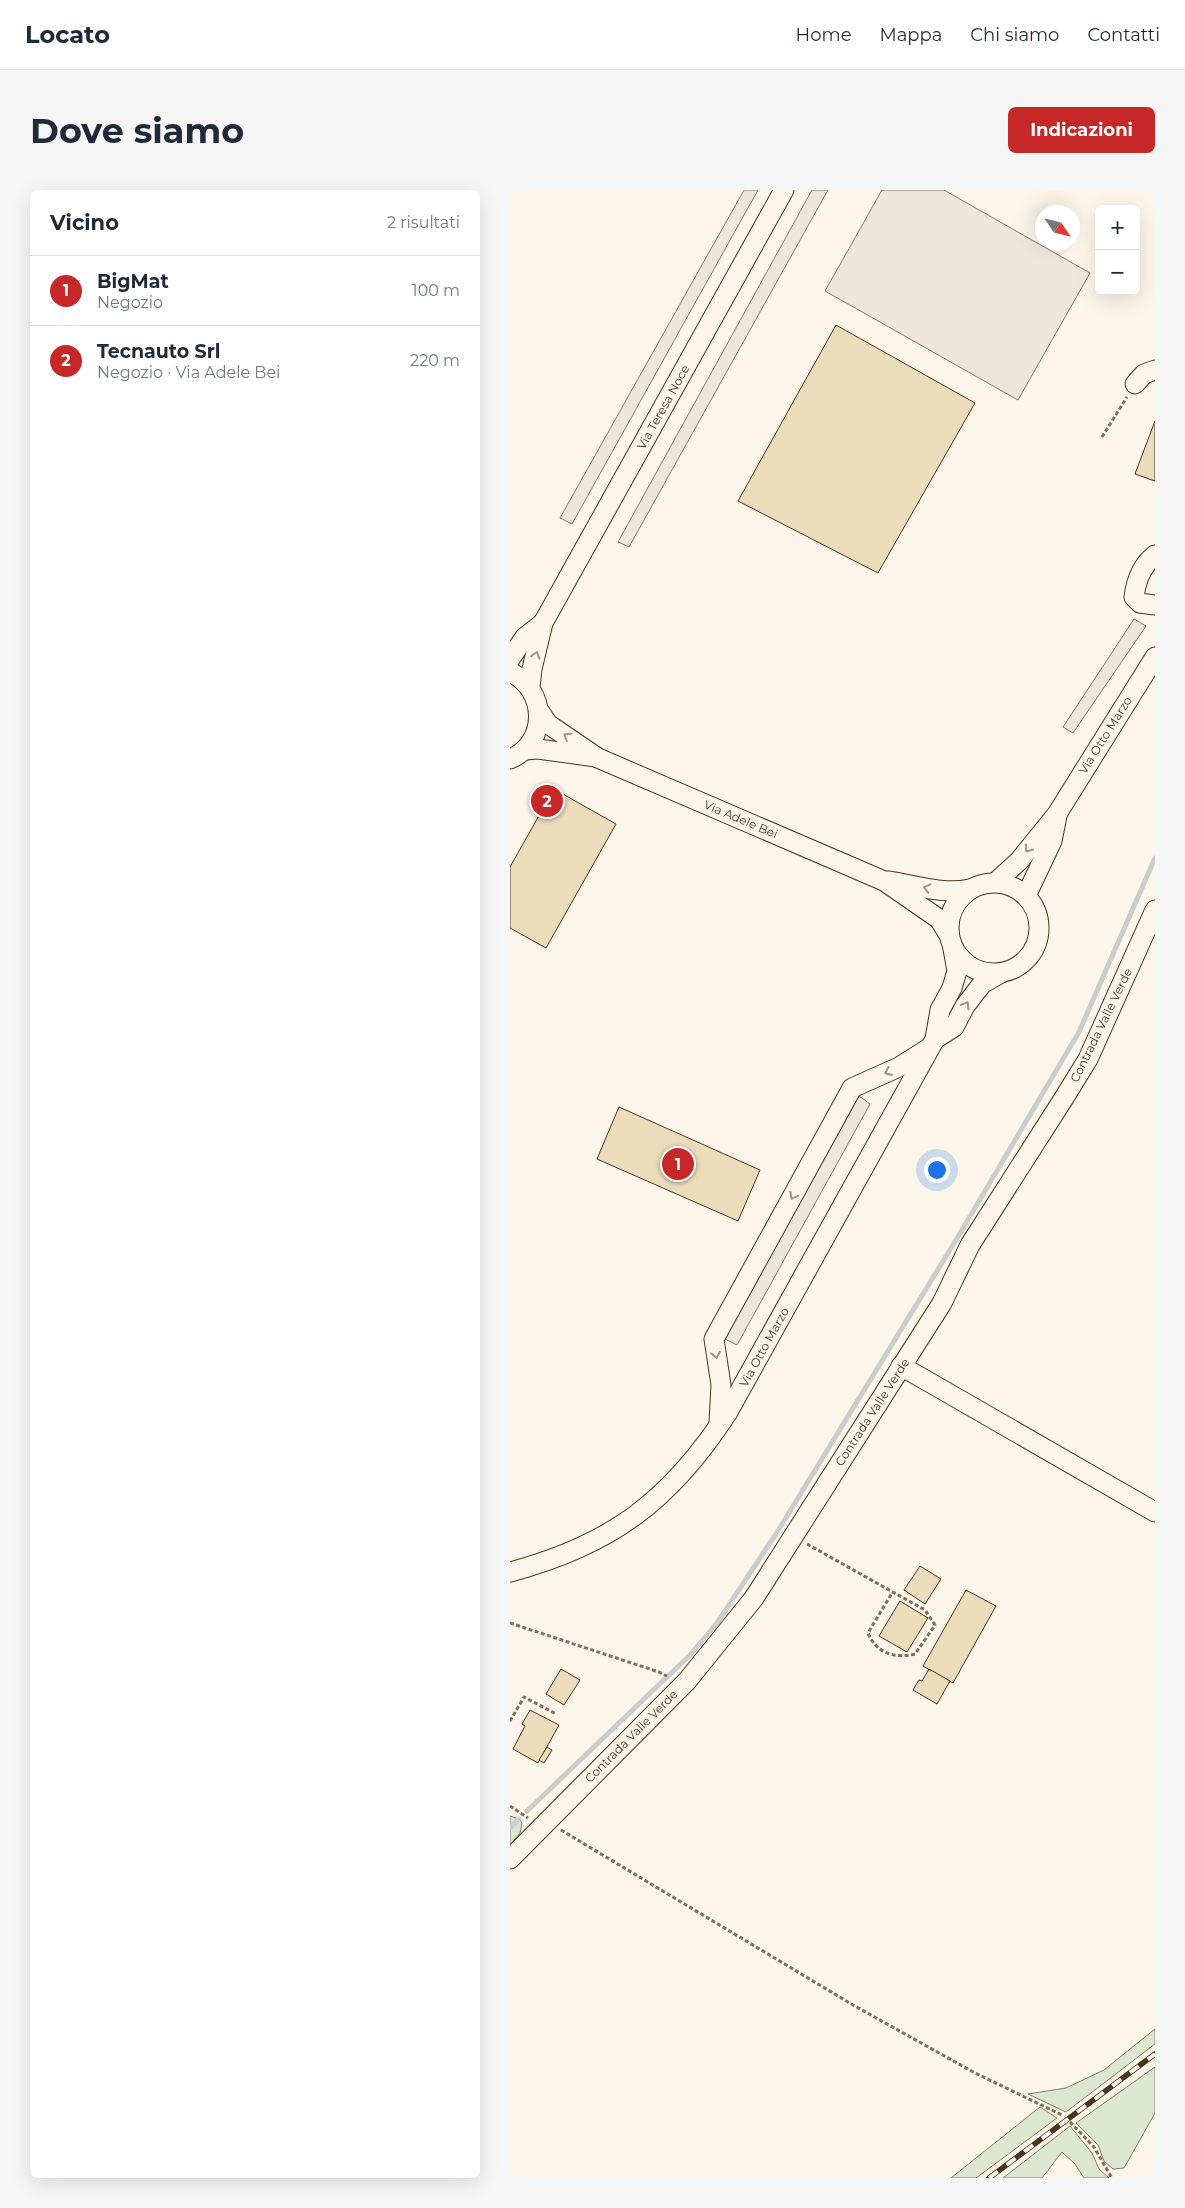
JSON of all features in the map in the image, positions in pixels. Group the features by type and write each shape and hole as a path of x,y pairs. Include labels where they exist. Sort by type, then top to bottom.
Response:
{"street":[{"name":"Via Teresa Noce","path":"530,687 532,669 543,623 784,190"},
{"path":"1135,384 1144,374 1155,370"},
{"path":"1155,555 1142,570 1136,583 1134,596 1140,603 1155,606"},
{"name":"Via Teresa Noce","path":"510,659 525,638 543,623"},
{"name":"Via Otto Marzo","path":"996,882 1019,861 1058,814 1155,657"},
{"path":"510,672 522,679 530,687 537,699 540,712 539,726 534,739 517,755"},
{"name":"Via Adele Bei","path":"540,712 548,724 598,758 884,881"},
{"name":"Via Adele Bei","path":"517,755 538,750 598,758"},
{"name":"Via Otto Marzo","path":"1026,896 1052,841 1058,814"},
{"path":"884,881 938,891 956,892 996,882 1014,887 1026,896 1036,909 1039,935 1034,950 1027,960 1013,969 1001,973 988,974 974,969 963,962 939,919 884,881"},
{"path":"951,942 948,922 953,908 961,896 970,889"},
{"name":"Contrada Valle Verde","path":"510,1859 705,1659 754,1598 942,1303 970,1245 1088,1058 1155,910"},
{"name":"Via Otto Marzo","path":"510,1572 571,1553 607,1535 641,1512 695,1459 719,1425 932,1043 940,1010 952,988 957,971 951,942"},
{"name":"Via Otto Marzo","path":"932,1043 954,1027 969,999 982,984 1001,973"},
{"path":"719,1425 721,1385 714,1339 852,1088 899,1067 932,1043"},
{"path":"902,1366 1155,1512"}],"path":[{"path":"1102,437 1135,384"},
{"path":"794,1535 816,1551 925,1610 935,1625 915,1654 901,1658 887,1653 872,1642 868,1633 892,1593"},
{"path":"510,1623 660,1672"},
{"path":"510,1720 524,1697 556,1714"},
{"path":"510,1806 524,1815"},
{"path":"549,1819 558,1828 578,1841 853,2005 975,2074 1062,2115"},
{"path":"1070,2122 1094,2147 1112,2178"}],"green space":[{"path":"510,1816 519,1819 522,1823 520,1833 510,1845"},
{"path":"1155,2029 1155,2044 1066,2112 1028,2094 1066,2088 1104,2070"},
{"path":"1155,2067 1155,2113 1124,2168 1113,2169 1104,2161 1098,2145 1076,2123"},
{"path":"1040,2107 1057,2118 976,2178 951,2178"},
{"path":"1070,2126 1092,2153 1099,2169 1109,2178 1084,2178 1075,2164 1062,2152 1042,2178 1003,2178"}],"shaded area":[{"path":"744,190 758,190 572,524 560,518"},
{"path":"812,190 828,190 629,547 618,542"},
{"path":"882,190 944,190 1035,242 1035,250 1050,250 1090,273 1018,400 825,291"},
{"path":"1134,619 1146,626 1073,733 1063,727"},
{"path":"859,1096 870,1104 737,1345 725,1339"}],"building":[{"path":"836,325 975,403 878,573 738,501"},
{"path":"1155,421 1155,481 1135,474"},
{"path":"554,789 616,824 546,948 510,928 510,867"},
{"path":"619,1107 760,1170 738,1221 597,1159"},
{"path":"920,1566 941,1579 925,1604 904,1590"},
{"path":"966,1590 996,1606 953,1683 923,1666"},
{"path":"900,1601 928,1618 907,1652 879,1636"},
{"path":"561,1669 580,1680 564,1705 546,1694"},
{"path":"929,1669 950,1681 937,1704 913,1690 919,1680 922,1681"},
{"path":"530,1710 559,1725 538,1763 513,1749 525,1726 522,1724"},
{"path":"547,1747 552,1750 544,1763 539,1760"}],"waterway":[{"path":"527,1811 690,1655 717,1623 776,1534 956,1240 1079,1032 1155,858"},
{"path":"510,1828 519,1819"}],"railway":[{"path":"989,2178 1155,2054"}],"place":[{"name":"Tecnauto Srl","path":"547,801"},
{"name":"BigMat","path":"678,1164"}]}
